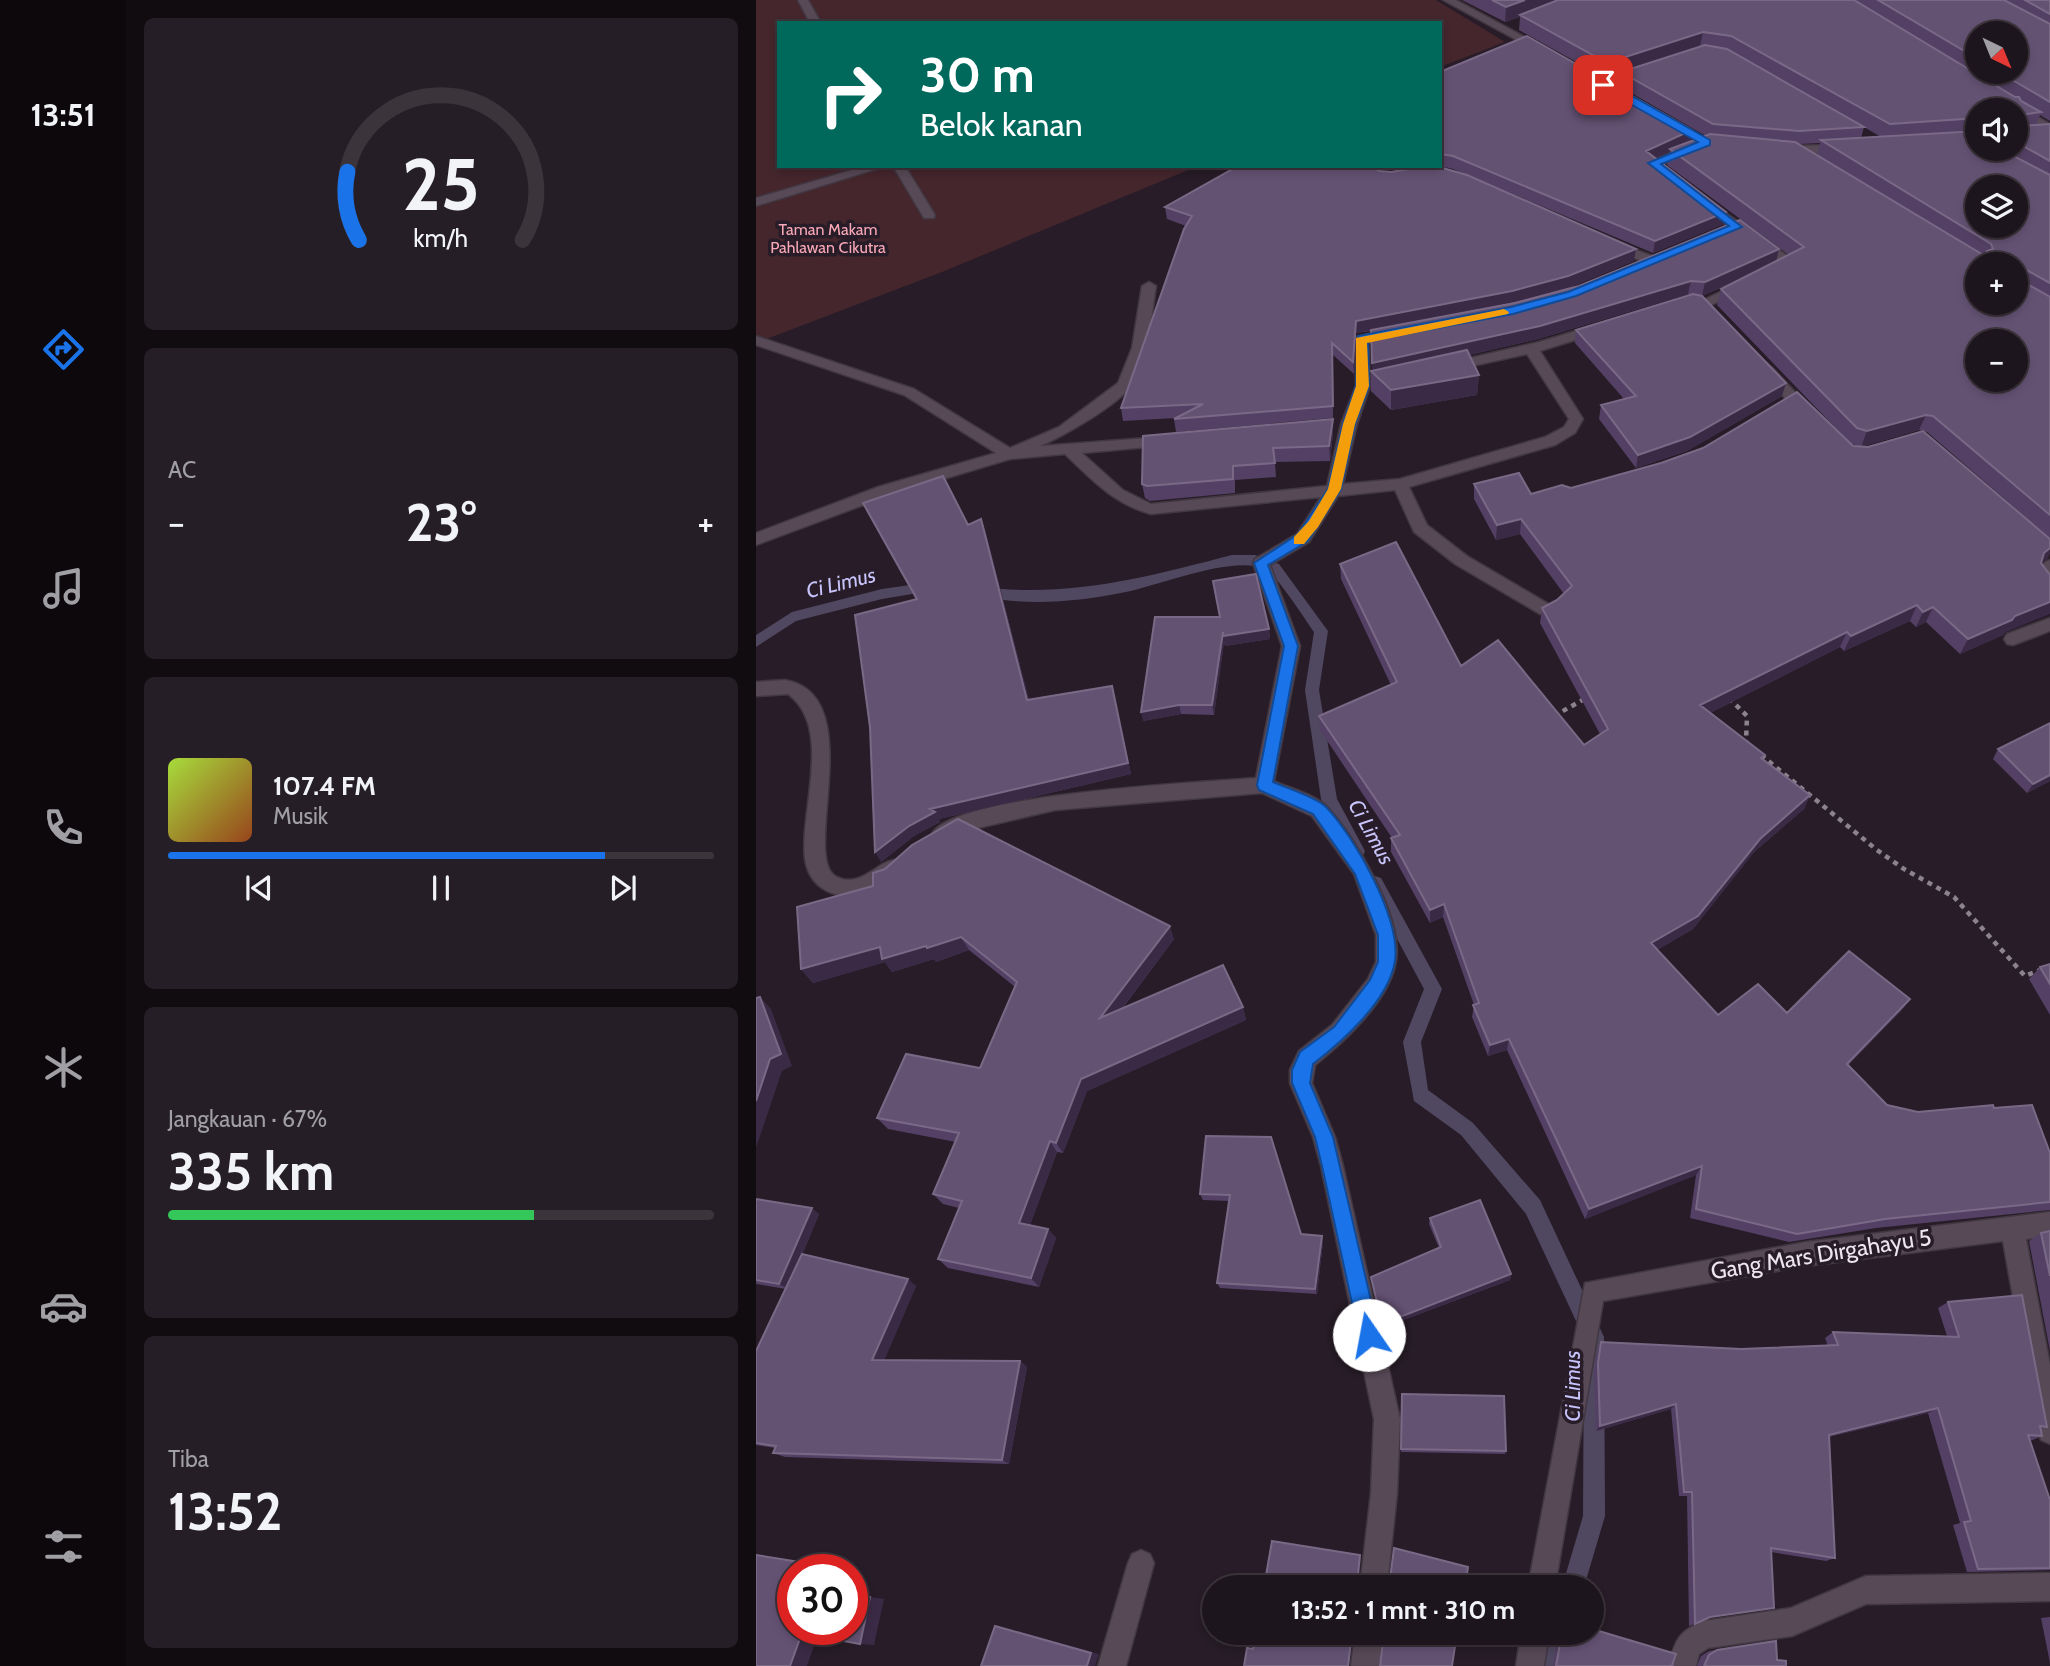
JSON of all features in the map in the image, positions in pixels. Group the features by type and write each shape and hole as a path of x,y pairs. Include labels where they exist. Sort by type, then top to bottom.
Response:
{"street":[{"path":"803,0 815,21"},
{"path":"1448,0 1560,60"},
{"path":"1504,29 1517,24"},
{"path":"1515,46 1528,41"},
{"path":"1604,85 1652,69"},
{"path":"2028,117 2050,131"},
{"path":"2028,135 2050,131"},
{"path":"1695,136 1706,143 1653,163 1690,191 1730,229 1790,264 1702,305"},
{"path":"1768,149 1795,151 1860,148"},
{"path":"1795,151 1818,165"},
{"path":"756,202 873,168"},
{"path":"900,168 929,215"},
{"path":"1598,240 1656,257 1625,272"},
{"path":"756,538 884,491 1009,454 1064,429 1124,385 1139,348 1149,286"},
{"path":"1440,369 1609,326"},
{"path":"1264,785 1291,646 1261,563 1303,538 1334,489 1342,425 1369,385 1361,340 1405,331"},
{"path":"756,341 811,357 909,392 1009,454 1189,438"},
{"path":"1069,449 1115,490 1135,504 1152,509 1399,484 1550,441 1570,430 1576,419 1531,348"},
{"path":"1758,360 1787,402 1821,426"},
{"path":"1399,484 1420,528 1461,560 1546,610"},
{"path":"2050,566 2043,574 2043,579 2050,586"},
{"path":"2013,639 2050,624"},
{"path":"756,689 780,687 793,690 814,713 820,804 812,846 821,878 833,886 850,888 885,875 905,857"},
{"path":"928,842 961,824 1055,802 1264,785 1319,810 1362,870 1386,935 1386,962 1376,985 1340,1032 1307,1058 1301,1070 1301,1083 1324,1137 1332,1166 1387,1419 1384,1493 1375,1575"},
{"name":"Gang Mars Dirgahayu 5","path":"1543,1575 1594,1291 1806,1254 2050,1224"},
{"path":"2012,1227 2050,1431"},
{"path":"1112,1666 1141,1563"},
{"path":"1682,1666 1688,1645 1704,1635 1792,1622 1866,1590 2050,1587"},
{"path":"1365,1666 1368,1645"},
{"path":"1530,1666 1533,1645"}],"path":[{"path":"1725,693 1747,716 1746,742"},
{"path":"1546,719 1590,695"},
{"path":"1738,740 1746,742 1877,850 1904,869 1954,897 2025,976 2050,966"}],"green space":[{"name":"Taman Makam Pahlawan Cikutra","path":"756,0 1436,0 1505,42 1442,66 1442,21 777,21 777,168 1193,168 942,272 756,343"}],"building":[{"path":"1492,0 1525,0 1506,7"},
{"path":"1558,0 1854,0 1965,67 1965,84 1993,84 2020,98 1965,98 1965,119 1890,124 1731,36 1703,32 1607,63 1520,15"},
{"path":"1878,0 2004,0 2050,24 2050,102 2019,84 2028,84 2028,21 1965,21 1965,51"},
{"path":"2025,0 2050,0 2050,14"},
{"path":"1527,36 1692,130 1646,151 1726,212 1655,241 1453,156 1442,154 1442,71"},
{"path":"1705,45 1727,49 1864,127 1799,131 1713,124 1621,72"},
{"path":"2028,105 2041,112 2028,114"},
{"path":"2050,124 2050,161 2028,149 2028,125"},
{"path":"1965,132 1965,161 2023,161 2050,175 2050,283 2028,271 2028,252 1987,252 1993,249 1991,244 1981,238 2028,238 2028,175 1965,175 1965,228 1821,140"},
{"path":"1710,134 1795,142 1978,252 1965,252 1965,315 2028,315 2028,284 2050,297 2050,515 1933,416 1926,415 1867,431 1857,428 1721,289 1804,247 1670,149"},
{"path":"1234,168 1373,168 1392,172 1414,168 1442,168 1467,175 1636,249 1568,276 1512,291 1356,321 1353,362 1332,343 1333,406 1174,419 1203,404 1121,408 1184,229 1192,216 1165,207"},
{"path":"1740,220 1779,249 1705,282 1691,281 1540,326 1372,363 1371,330 1515,303 1579,286"},
{"path":"1693,294 1702,296 1786,383 1690,437 1638,455 1601,405 1636,396 1576,330"},
{"path":"1467,350 1479,375 1391,390 1371,371"},
{"path":"1797,392 1853,446 1868,447 1923,431 2050,539 2050,548 2044,553 2041,563 2050,575 2050,602 1968,639 1933,607 1923,612 1917,605 1851,636 1847,632 1700,705 1765,755 1761,758 1810,795 1760,839 1698,916 1651,943 1718,1015 1758,984 1787,1013 1849,951 1910,999 1847,1064 1887,1105 1918,1112 1993,1105 1994,1108 2032,1105 2050,1153 2050,1202 1885,1219 1797,1234 1696,1209 1702,1166 1589,1209 1509,1039 1490,1045 1473,1005 1479,1003 1444,904 1430,910 1391,838 1400,835 1319,716 1397,682 1340,564 1396,542 1461,666 1498,640 1584,745 1608,729 1542,608 1557,600 1572,586 1521,519 1497,525 1474,484 1519,473 1531,494 1562,485 1571,488 1661,463 1703,448"},
{"path":"1333,419 1329,446 1273,448 1275,463 1233,466 1233,479 1147,486 1142,484 1143,436"},
{"path":"943,476 968,525 981,519 1027,700 1112,686 1128,763 930,809 935,812 909,826 875,852 870,727 855,615 917,599 863,503"},
{"path":"1256,574 1269,629 1223,636 1223,632 1212,705 1179,705 1141,712 1155,617 1220,617 1213,581"},
{"path":"2050,723 2050,775 2033,784 1998,749"},
{"path":"958,819 1170,926 1100,1018 1223,965 1243,1007 1081,1079 1056,1143 1050,1141 1019,1223 1048,1229 1031,1278 938,1259 962,1201 933,1194 959,1133 877,1118 906,1054 980,1068 1017,982 961,937 882,959 880,947 801,969 797,907 873,886 873,873 885,869 912,845"},
{"path":"2050,964 2050,984 2040,967"},
{"path":"760,997 781,1054 770,1059 756,1101 756,998"},
{"path":"1206,1136 1271,1137 1301,1234 1322,1236 1315,1289 1217,1283 1230,1195 1200,1194"},
{"path":"756,1199 812,1208 779,1284 756,1280"},
{"path":"1480,1200 1511,1274 1382,1324 1371,1277 1441,1247 1430,1218"},
{"path":"2050,1231 2050,1276 2041,1233"},
{"path":"802,1254 908,1279 872,1360 1020,1361 1002,1460 773,1453 776,1446 756,1443 756,1351"},
{"path":"2022,1295 2047,1427 2040,1426 2042,1436 2028,1435 2050,1500 2050,1568 1978,1569 1964,1522 1971,1521 1938,1408 1829,1435 1835,1558 1771,1548 1774,1608 1710,1617 1695,1624 1692,1492 1684,1492 1676,1404 1600,1426 1598,1363 1601,1342 1741,1349 1838,1345 1833,1332 1959,1337 1948,1302"},
{"path":"1402,1394 1504,1396 1506,1451 1401,1449"},
{"path":"1272,1541 1360,1555 1358,1575 1266,1575"},
{"path":"1394,1548 1468,1567 1467,1575 1391,1575"},
{"path":"756,1555 777,1558 777,1645 798,1645 790,1666 756,1666"},
{"path":"995,1626 1091,1653 1087,1666 981,1666"},
{"path":"1604,1633 1676,1654 1673,1666 1556,1666 1560,1645 1604,1645"},
{"path":"1776,1641 1777,1660 1786,1661 1786,1666 1704,1666 1709,1655 1717,1650"},
{"path":"1254,1645 1351,1645 1348,1666 1244,1666 1247,1648 1253,1649"},
{"path":"1383,1645 1455,1645 1452,1666 1380,1666"}],"waterway":[{"name":"Ci Limus","path":"981,592 1014,596 1065,595 1125,587 1232,560 1255,560 1274,567 1321,631 1312,690 1329,799 1357,851"},
{"name":"Ci Limus","path":"756,642 792,617 882,594 931,587"},
{"name":"Ci Limus","path":"1375,883 1433,989 1412,1042 1420,1095 1467,1129 1533,1207 1594,1337 1594,1516 1577,1575"},
{"name":"Ci Limus","path":"1551,1666 1557,1645"}],"slow traffic":[{"path":"1299,540 1314,524 1334,489 1349,424 1363,386 1361,340 1504,312"}],"route":[{"path":"1369,1335 1332,1166 1324,1137 1301,1083 1301,1070 1307,1058 1340,1032 1376,985 1386,962 1386,935 1362,870 1319,810 1264,785 1291,646 1261,563 1303,538 1334,489 1349,424 1363,386 1362,339 1513,310 1572,294 1650,260 1737,227 1653,163 1706,143 1603,85"}]}
